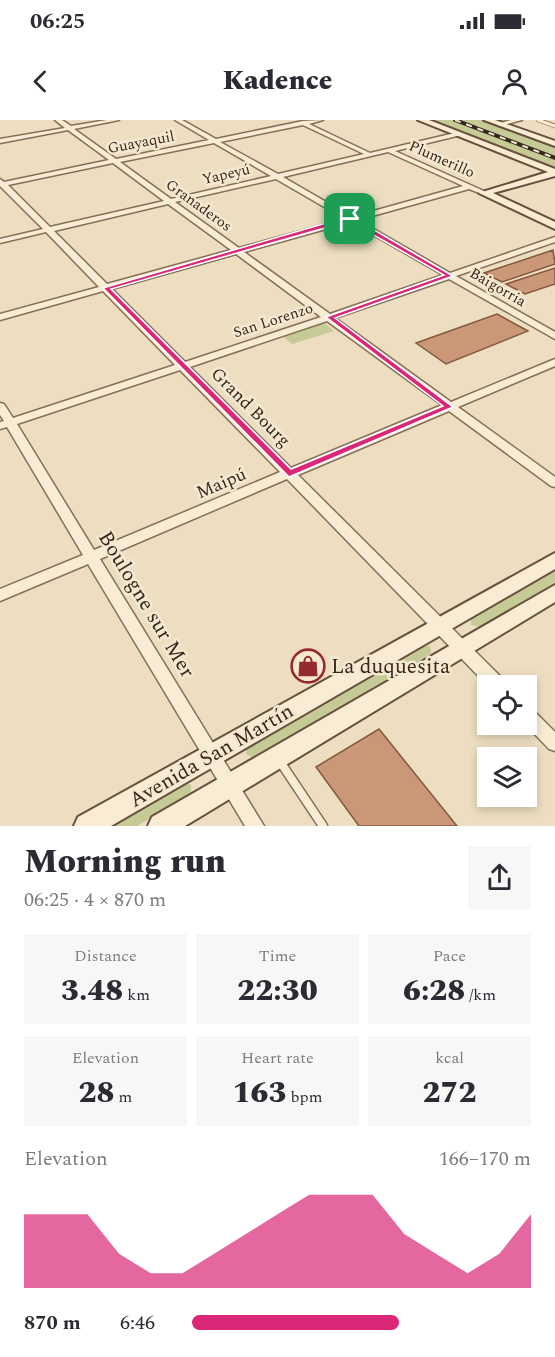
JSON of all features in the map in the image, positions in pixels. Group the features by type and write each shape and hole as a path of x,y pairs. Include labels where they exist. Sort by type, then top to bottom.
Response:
{"main road":[{"path":"422,120 555,172"},
{"path":"488,120 502,122 555,141"},
{"path":"488,193 555,172"},
{"path":"488,193 501,194 555,178"},
{"path":"488,193 555,226"},
{"path":"501,194 555,220"},
{"name":"Avenida San Martín","path":"87,826 555,560"},
{"name":"Avenida San Martín","path":"161,826 555,593"}],"street":[{"name":"Granaderos","path":"58,120 555,483"},
{"path":"0,141 116,120"},
{"name":"Baigorria","path":"178,120 555,336"},
{"name":"Guayaquil","path":"1,182 320,120"},
{"path":"502,122 519,120"},
{"path":"301,122 370,155"},
{"name":"Yapeyú","path":"0,241 459,134"},
{"name":"Plumerillo","path":"388,150 468,187 488,193"},
{"name":"Grand Bourg","path":"1,182 12,198 106,288 488,675"},
{"path":"0,317 468,187"},
{"name":"San Lorenzo","path":"5,424 330,317 555,239"},
{"name":"Maipú","path":"0,596 555,362"},
{"name":"Boulogne sur Mer","path":"0,406 5,424 93,556 255,826"},
{"path":"537,725 555,742"}],"lane":[{"path":"538,120 555,126"},
{"path":"277,758 323,826"}],"green space":[{"path":"429,120 483,120 555,147 555,169"},
{"path":"322,321 334,331 292,344 280,334"},
{"path":"555,570 555,582 480,627 471,625 471,619"},
{"path":"424,645 430,646 431,653 256,756 246,754 247,747"},
{"path":"185,783 191,785 191,794 137,826 110,826"}],"building":[{"path":"553,250 555,264 502,282 484,273"},
{"path":"555,268 555,284 525,294 506,284"},
{"path":"497,314 528,331 446,364 416,343"},
{"path":"379,729 457,826 359,826 316,767"}],"railway":[{"path":"455,120 555,158"}],"place":[{"name":"La duquesita","path":"308,666"}],"route":[{"path":"350,219 450,276 330,317 449,407 289,474 106,288 350,219"}]}
